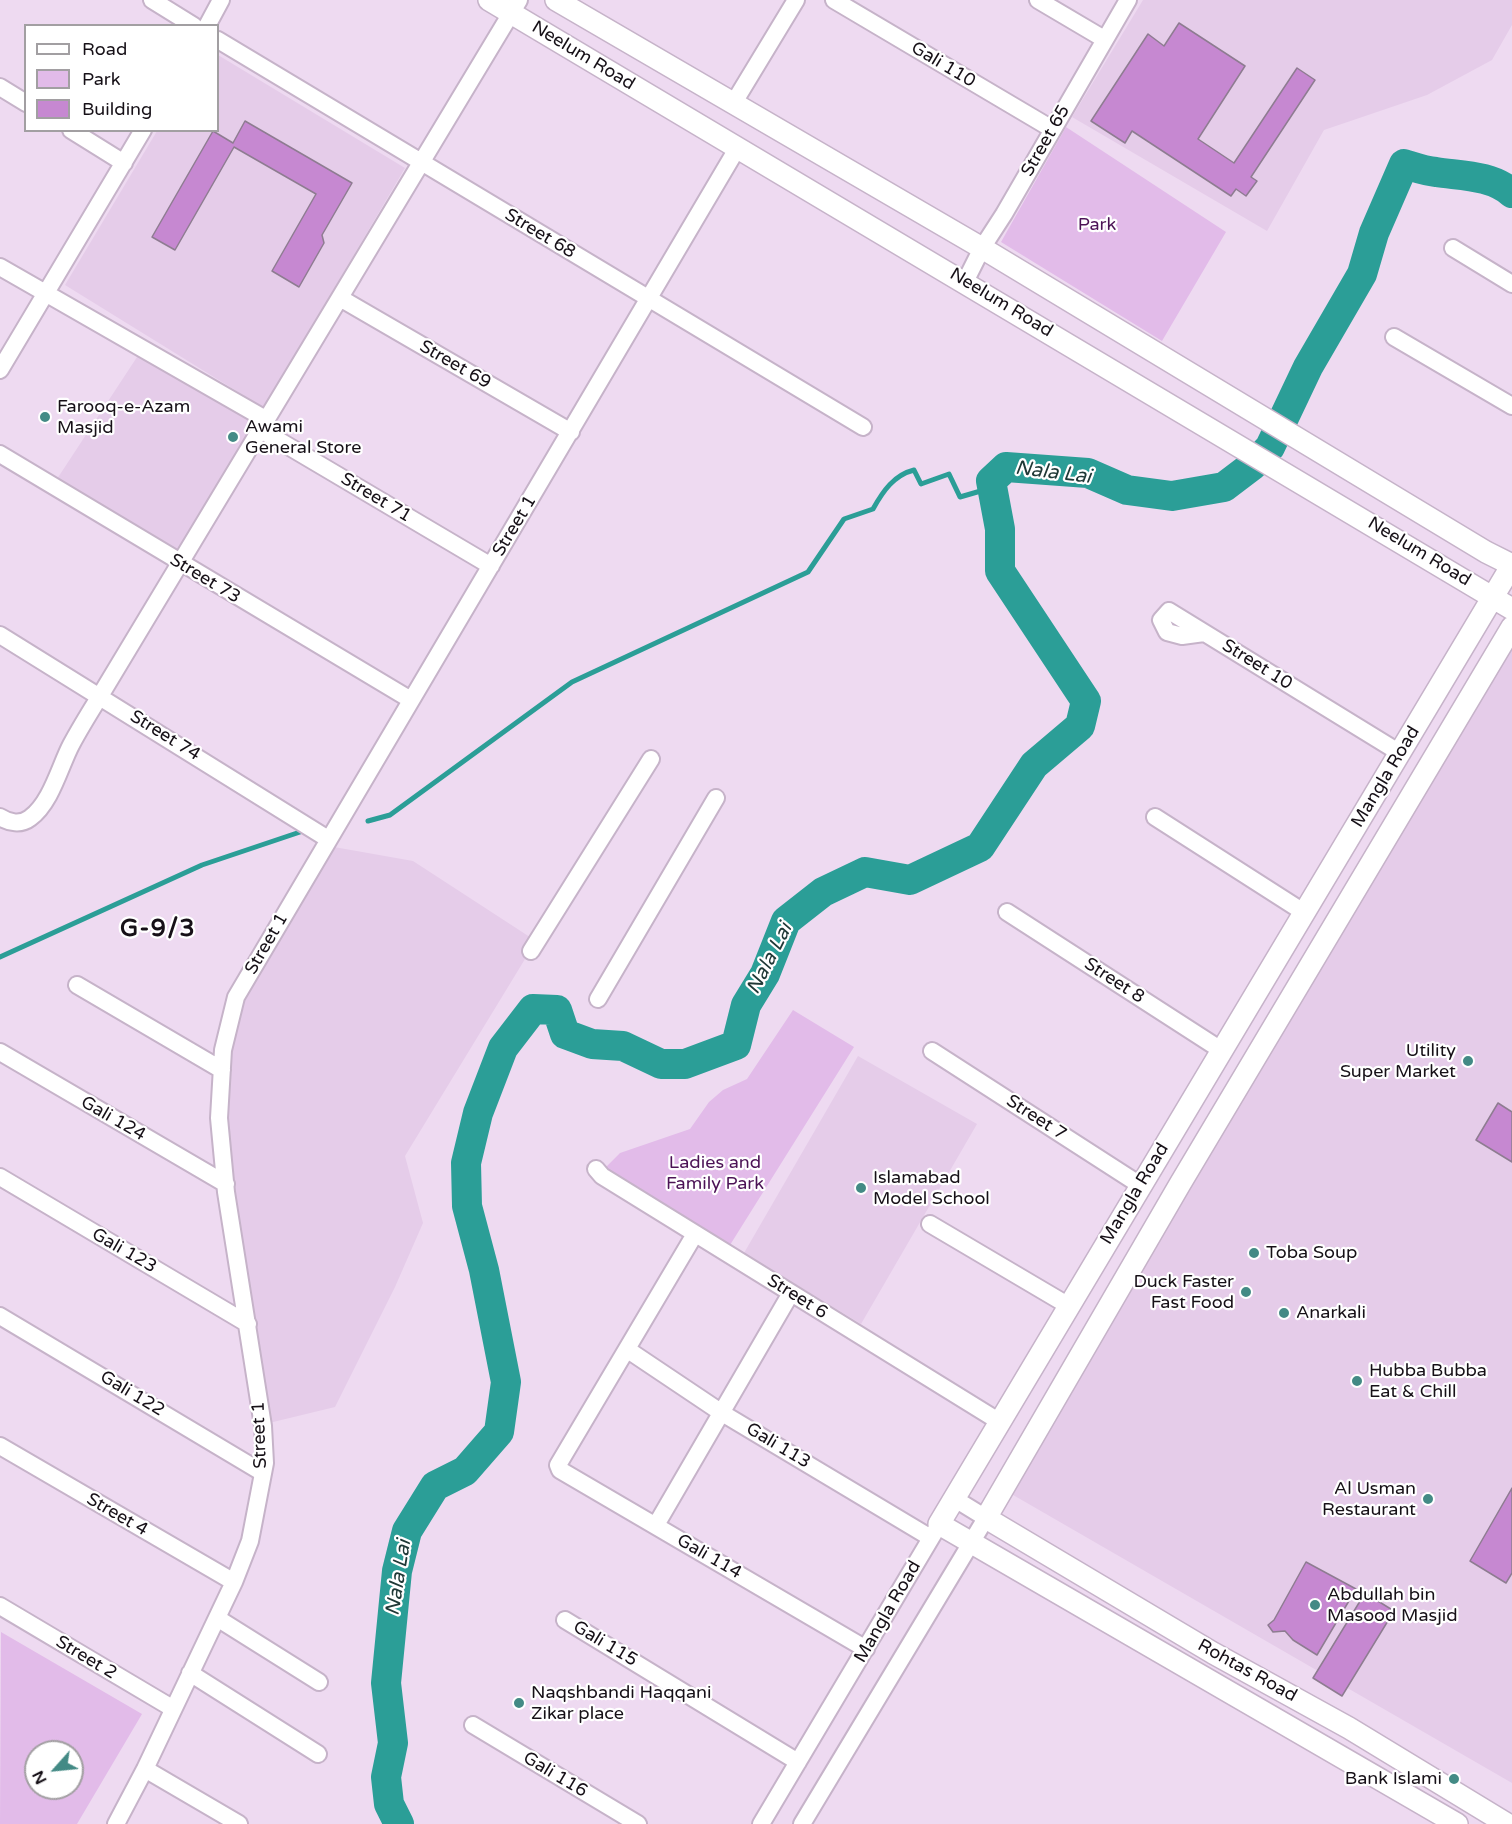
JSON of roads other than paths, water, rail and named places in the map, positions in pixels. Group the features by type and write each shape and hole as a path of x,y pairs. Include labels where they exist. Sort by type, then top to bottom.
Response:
{"main road":[{"name":"Neelum Road","path":"489,0 516,7 738,147 1512,609"},
{"name":"Neelum Road","path":"556,0 982,248 1512,565"},
{"name":"Mangla Road","path":"935,1531 1140,1185 1495,597 1512,565"},
{"name":"Mangla Road","path":"986,1518 1175,1191 1512,627"},
{"name":"Rohtas Road","path":"986,1518 1213,1653 1349,1728 1507,1824"},
{"name":"Rohtas Road","path":"935,1531 970,1543 1457,1824"}],"street":[{"path":"152,0 191,24"},
{"path":"208,24 221,0"},
{"path":"733,104 796,0"},
{"name":"Gali 110","path":"834,0 1052,129"},
{"path":"1038,0 1104,39"},
{"name":"Street 65","path":"965,282 982,248 1128,0"},
{"path":"0,817 8,822 24,822 33,816 44,801 72,743 420,162 516,7"},
{"name":"Street 68","path":"219,41 863,427"},
{"path":"0,87 24,102"},
{"path":"74,132 124,163"},
{"path":"0,370 142,132"},
{"name":"Street 1","path":"116,1824 145,1770 172,1708 234,1582 250,1541 263,1473 263,1426 226,1184 219,1118 223,1050 236,997 650,301 738,147"},
{"path":"1453,248 1512,284"},
{"name":"Street 71","path":"0,267 46,292 491,566"},
{"name":"Street 69","path":"340,298 571,432"},
{"path":"1394,337 1512,406"},
{"name":"Street 73","path":"0,454 179,564 411,700"},
{"name":"Street 10","path":"1204,633 1182,636 1167,632 1161,620 1169,611 1400,753"},
{"name":"Street 74","path":"0,635 328,839"},
{"path":"531,951 651,759"},
{"path":"598,999 716,798"},
{"path":"1155,817 1305,913"},
{"name":"Street 8","path":"1007,912 1221,1050"},
{"path":"77,985 222,1070"},
{"name":"Street 7","path":"932,1051 1140,1185"},
{"name":"Gali 124","path":"0,1052 226,1184"},
{"name":"Street 6","path":"596,1169 602,1176 1000,1422"},
{"name":"Gali 123","path":"0,1177 248,1323"},
{"path":"930,1224 1069,1306"},
{"path":"628,1350 695,1234"},
{"path":"656,1525 791,1293"},
{"name":"Gali 122","path":"0,1316 263,1473"},
{"name":"Gali 113","path":"628,1350 722,1413 935,1531"},
{"name":"Gali 114","path":"628,1350 560,1460 558,1465 560,1470 866,1649"},
{"name":"Street 4","path":"0,1446 234,1582"},
{"path":"955,1499 986,1518"},
{"name":"Mangla Road","path":"802,1824 986,1518"},
{"name":"Mangla Road","path":"761,1824 935,1531"},
{"name":"Street 2","path":"0,1606 172,1708"},
{"path":"217,1618 319,1682"},
{"name":"Gali 115","path":"565,1620 798,1762"},
{"path":"190,1673 318,1754"},
{"name":"Gali 116","path":"473,1725 638,1824"},
{"path":"145,1770 239,1824"}],"waterway":[{"name":"Nala Lai","path":"399,1824 389,1804 386,1777 393,1743 386,1683 397,1571 407,1531 435,1486 465,1471 499,1432 506,1382 484,1270 467,1206 466,1163 478,1113 503,1048 533,1009 557,1010 565,1034 592,1044 623,1046 661,1064 685,1064 736,1045 746,1005 765,974 786,921 823,892 865,872 910,880 980,847 1034,765 1080,726 1086,701 1000,571 1000,529 991,481 1006,467 1088,473 1127,490 1172,496 1224,487 1253,465 1270,447 1308,367 1362,274 1374,233 1404,164 1428,171 1486,180 1512,193"},
{"path":"368,821 390,815 572,682 808,572 844,519 873,509 885,490 907,472 914,470 921,484 949,474 960,497 991,488"},
{"path":"0,957 202,865 306,830"}],"place":[{"name":"Farooq-e-Azam Masjid","path":"45,417"},
{"name":"Awami General Store","path":"233,437"},
{"name":"Utility Super Market","path":"1468,1061"},
{"name":"Islamabad Model School","path":"861,1188"},
{"name":"Toba Soup","path":"1254,1253"},
{"name":"Duck Faster Fast Food","path":"1246,1292"},
{"name":"Anarkali","path":"1284,1313"},
{"name":"Hubba Bubba Eat & Chill","path":"1357,1381"},
{"name":"Al Usman Restaurant","path":"1428,1499"},
{"name":"Abdullah bin Masood Masjid","path":"1315,1605"},
{"name":"Naqshbandi Haqqani Zikar place","path":"519,1703"},
{"name":"Bank Islami","path":"1454,1779"}],"district":[{"name":"G-9/3","path":"158,930"}],"park label":[{"name":"Park","path":"1097,225"},
{"name":"Ladies and Family Park","path":"715,1173"}]}
